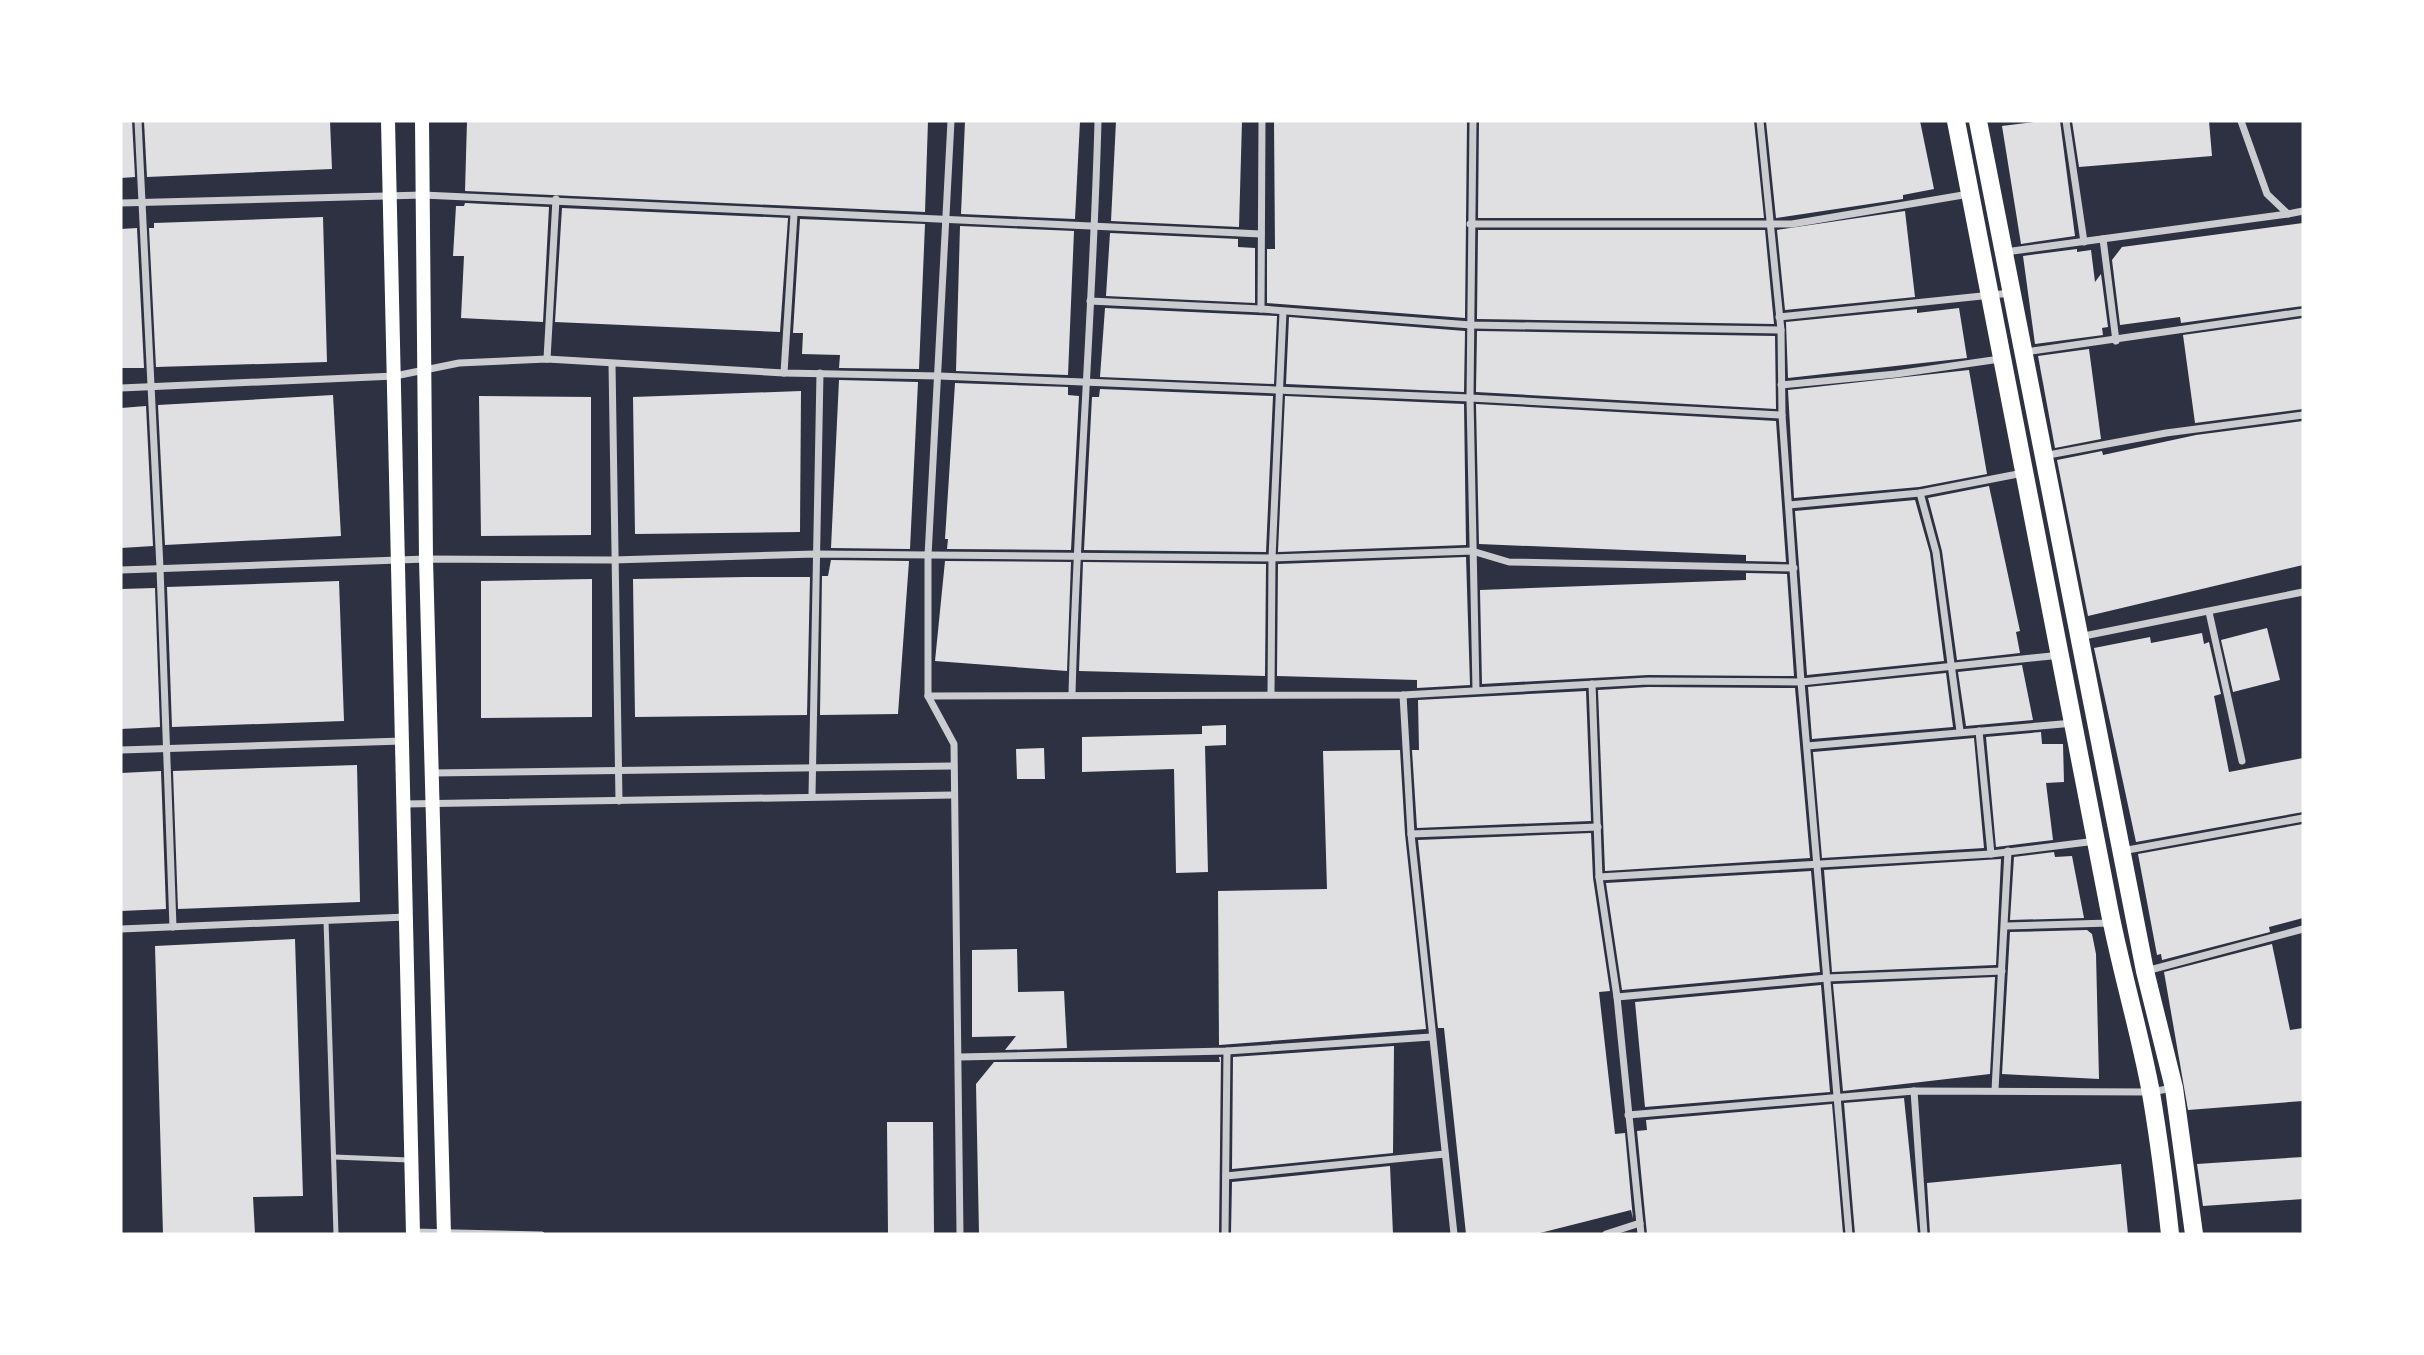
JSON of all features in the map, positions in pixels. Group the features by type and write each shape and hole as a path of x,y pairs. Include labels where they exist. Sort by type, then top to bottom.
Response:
{"main road":[{"path":"388,121 413,1233"},
{"path":"422,121 426,559 444,1232"},
{"path":"1955,121 2005,358 2023,473 2076,723 2112,923 2151,1092 2170,1234"},
{"path":"1979,121 2042,456 2145,971 2174,1088 2194,1234"}],"street":[{"path":"138,121 148,386 160,568 173,927"},
{"path":"951,121 943,221 939,376 928,556 928,696 954,744 952,766 960,1234"},
{"path":"1072,694 1076,557 1096,224 1098,121"},
{"path":"1261,309 1262,121"},
{"path":"1473,121 1470,398 1476,690"},
{"path":"1760,121 1781,330 1782,415 1801,682 1849,1234"},
{"path":"2066,121 2084,242"},
{"path":"2241,121 2267,194 2288,214"},
{"path":"1470,224 1770,225 1970,194"},
{"path":"121,203 423,195 556,199 943,221 1096,224 1261,234"},
{"path":"547,359 556,199"},
{"path":"2005,252 2303,211"},
{"path":"784,373 794,214"},
{"path":"2103,239 2116,341"},
{"path":"1779,317 2012,293"},
{"path":"1090,301 1261,309 1471,325 1781,330"},
{"path":"1271,694 1272,558 1283,312"},
{"path":"2024,352 2116,341 2303,312"},
{"path":"1781,385 1896,374 2005,358"},
{"path":"121,388 395,376 459,363 547,359 784,373 1086,381 1782,415"},
{"path":"612,364 613,559 619,801"},
{"path":"812,795 820,373"},
{"path":"2042,456 2166,433 2303,415"},
{"path":"1789,505 1920,493 2023,473"},
{"path":"1920,493 1936,552 1960,732"},
{"path":"121,570 426,559 613,559 815,554 1272,558 1472,551 1509,562 1794,568"},
{"path":"2078,637 2303,592"},
{"path":"2209,612 2242,761"},
{"path":"928,696 1403,695 1592,684 1801,682 2062,655"},
{"path":"1592,684 1599,877 1618,997 1641,1234"},
{"path":"1403,695 1411,834 1454,1234"},
{"path":"1807,746 2076,723"},
{"path":"1979,731 1990,854"},
{"path":"121,750 402,741"},
{"path":"431,773 952,766"},
{"path":"405,804 812,795 953,795"},
{"path":"2121,851 2303,818"},
{"path":"1411,834 1598,827"},
{"path":"1599,877 1990,854 2096,841"},
{"path":"1995,1090 2008,851"},
{"path":"121,929 407,917"},
{"path":"2006,926 2112,923"},
{"path":"2145,971 2303,929"},
{"path":"1618,997 1827,978 2002,971"},
{"path":"959,1057 1227,1051 1431,1037"},
{"path":"1225,1234 1227,1051"},
{"path":"1628,1115 1914,1091 2151,1092 2174,1088"},
{"path":"1914,1091 1924,1234"},
{"path":"1226,1176 1445,1153"},
{"path":"1606,1234 1640,1223"}],"lane":[{"path":"326,920 336,1234"},
{"path":"334,1157 412,1160"},
{"path":"413,1233 542,1234"}],"building":[{"path":"121,121 132,121 135,177 121,178"},
{"path":"144,121 330,121 332,169 147,177"},
{"path":"467,121 928,121 925,212 465,191"},
{"path":"965,121 1080,121 1075,219 961,214"},
{"path":"1116,121 1242,121 1239,227 1111,221"},
{"path":"1274,121 1467,121 1465,318 1267,303 1267,249 1275,249"},
{"path":"1479,121 1754,121 1764,218 1478,218"},
{"path":"1766,121 1920,121 1934,189 1903,195 1903,199 1776,218"},
{"path":"2060,121 2075,236 2021,244 2002,126"},
{"path":"2072,121 2209,121 2212,156 2079,167"},
{"path":"465,203 549,207 543,322 461,318 464,256 453,256 456,206 464,206"},
{"path":"562,208 788,218 780,332 555,322"},
{"path":"1905,211 1915,297 1785,310 1777,230"},
{"path":"323,217 327,362 156,367 149,228 154,228 154,223"},
{"path":"800,219 925,224 919,369 839,368 840,355 802,354 803,333 793,333"},
{"path":"2303,223 2303,306 2181,323 2180,317 2120,325 2112,260 2122,247"},
{"path":"960,226 1074,231 1068,375 956,371"},
{"path":"137,228 144,368 121,368 121,229"},
{"path":"1478,230 1765,230 1774,324 1477,319"},
{"path":"1110,233 1238,239 1238,247 1255,248 1255,303 1106,296"},
{"path":"2077,249 2077,252 2091,250 2095,282 2101,274 2108,327 2102,328 2103,335 2035,344 2023,256"},
{"path":"1105,308 1277,316 1274,384 1100,377"},
{"path":"1959,308 1967,358 1788,378 1786,322 1917,309 1917,313"},
{"path":"1289,317 1465,331 1464,392 1286,384"},
{"path":"2303,318 2303,409 2195,423 2183,335"},
{"path":"1477,331 1775,336 1776,409 1476,392"},
{"path":"2089,349 2101,439 2055,448 2038,356"},
{"path":"1969,370 1987,474 1919,487 1794,498 1788,390"},
{"path":"839,380 918,382 910,549 831,548"},
{"path":"955,383 1068,387 1068,395 1079,396 1071,550 947,549 948,539 945,539"},
{"path":"1100,389 1273,396 1266,552 1084,550 1092,397 1099,397"},
{"path":"801,391 800,532 635,534 633,397"},
{"path":"333,395 341,536 165,545 158,405"},
{"path":"479,396 591,397 591,535 481,536"},
{"path":"1285,396 1464,404 1466,545 1278,552"},
{"path":"1476,404 1776,421 1786,562 1746,561 1746,555 1479,544"},
{"path":"146,406 153,546 121,548 121,408"},
{"path":"2303,421 2303,565 2088,616 2057,460 2102,451 2103,455 2196,435"},
{"path":"1989,486 2020,631 2016,632 2020,653 1957,660 1942,551 1928,498"},
{"path":"1915,500 1930,553 1944,661 1807,675 1795,511"},
{"path":"1466,557 1470,685 1417,688 1417,680 1277,676 1278,564"},
{"path":"831,560 909,561 898,714 820,715 822,576 828,576"},
{"path":"945,561 1071,562 1067,671 935,661"},
{"path":"1083,562 1266,564 1265,676 1079,671"},
{"path":"1746,573 1787,574 1794,676 1648,675 1482,684 1480,590 1746,580"},
{"path":"810,577 807,715 635,717 633,579"},
{"path":"592,579 592,717 481,718 481,581"},
{"path":"339,581 344,721 172,727 167,587"},
{"path":"155,588 160,727 121,729 121,589"},
{"path":"2267,628 2280,680 2233,692 2221,640"},
{"path":"2202,633 2204,644 2209,642 2221,694 2214,696 2229,772 2303,758 2303,812 2136,842 2094,648 2150,637 2151,643"},
{"path":"2022,665 2033,720 1966,726 1958,672"},
{"path":"1946,673 1953,727 1812,739 1808,687"},
{"path":"1648,687 1795,688 1810,858 1605,871 1598,690"},
{"path":"1586,691 1591,821 1417,828 1412,750 1419,750 1418,700"},
{"path":"1226,725 1226,745 1205,746 1208,872 1176,873 1174,769 1082,772 1082,737 1202,734 1202,726"},
{"path":"2041,732 2042,744 2063,744 2064,782 2046,783 2053,840 1996,847 1986,737"},
{"path":"1974,738 1984,848 1822,858 1813,752"},
{"path":"1044,748 1045,779 1017,779 1016,749"},
{"path":"1400,750 1405,834 1426,1029 1219,1045 1218,891 1327,889 1323,751"},
{"path":"357,765 360,902 178,909 173,771"},
{"path":"161,771 166,909 121,911 121,773"},
{"path":"2303,824 2303,918 2269,927 2270,932 2162,960 2161,954 2157,955 2138,854"},
{"path":"1591,833 1593,878 1610,991 1599,992 1615,1134 1625,1133 1633,1219 1631,1210 1536,1234 1466,1234 1444,1028 1438,1028 1418,840"},
{"path":"2054,852 2055,857 2072,856 2084,918 2010,920 2014,857"},
{"path":"2001,859 1996,965 1832,972 1824,870"},
{"path":"1811,871 1820,972 1622,990 1606,883"},
{"path":"2087,930 2092,934 2096,954 2099,1079 2002,1074 2010,932"},
{"path":"295,939 303,1196 253,1197 255,1234 163,1234 155,946"},
{"path":"2272,944 2290,1030 2303,1028 2303,1101 2188,1110 2164,972"},
{"path":"1017,949 1018,992 1064,991 1067,1048 1005,1050 1016,1036 972,1037 972,950"},
{"path":"1995,977 1990,1074 1843,1091 1833,984"},
{"path":"1821,985 1830,1092 1645,1107 1635,1002"},
{"path":"1394,1046 1393,1153 1232,1169 1233,1057"},
{"path":"1221,1057 1219,1234 979,1234 976,1084 994,1062 1220,1062"},
{"path":"1904,1098 1918,1234 1855,1234 1844,1103"},
{"path":"1832,1104 1843,1234 1647,1234 1637,1131 1647,1130 1646,1120"},
{"path":"887,1122 933,1122 934,1234 888,1234"},
{"path":"2303,1157 2303,1199 2203,1206 2197,1164"},
{"path":"2121,1164 2128,1234 1930,1234 1927,1183"},
{"path":"1390,1166 1393,1234 1231,1234 1232,1182"}]}
